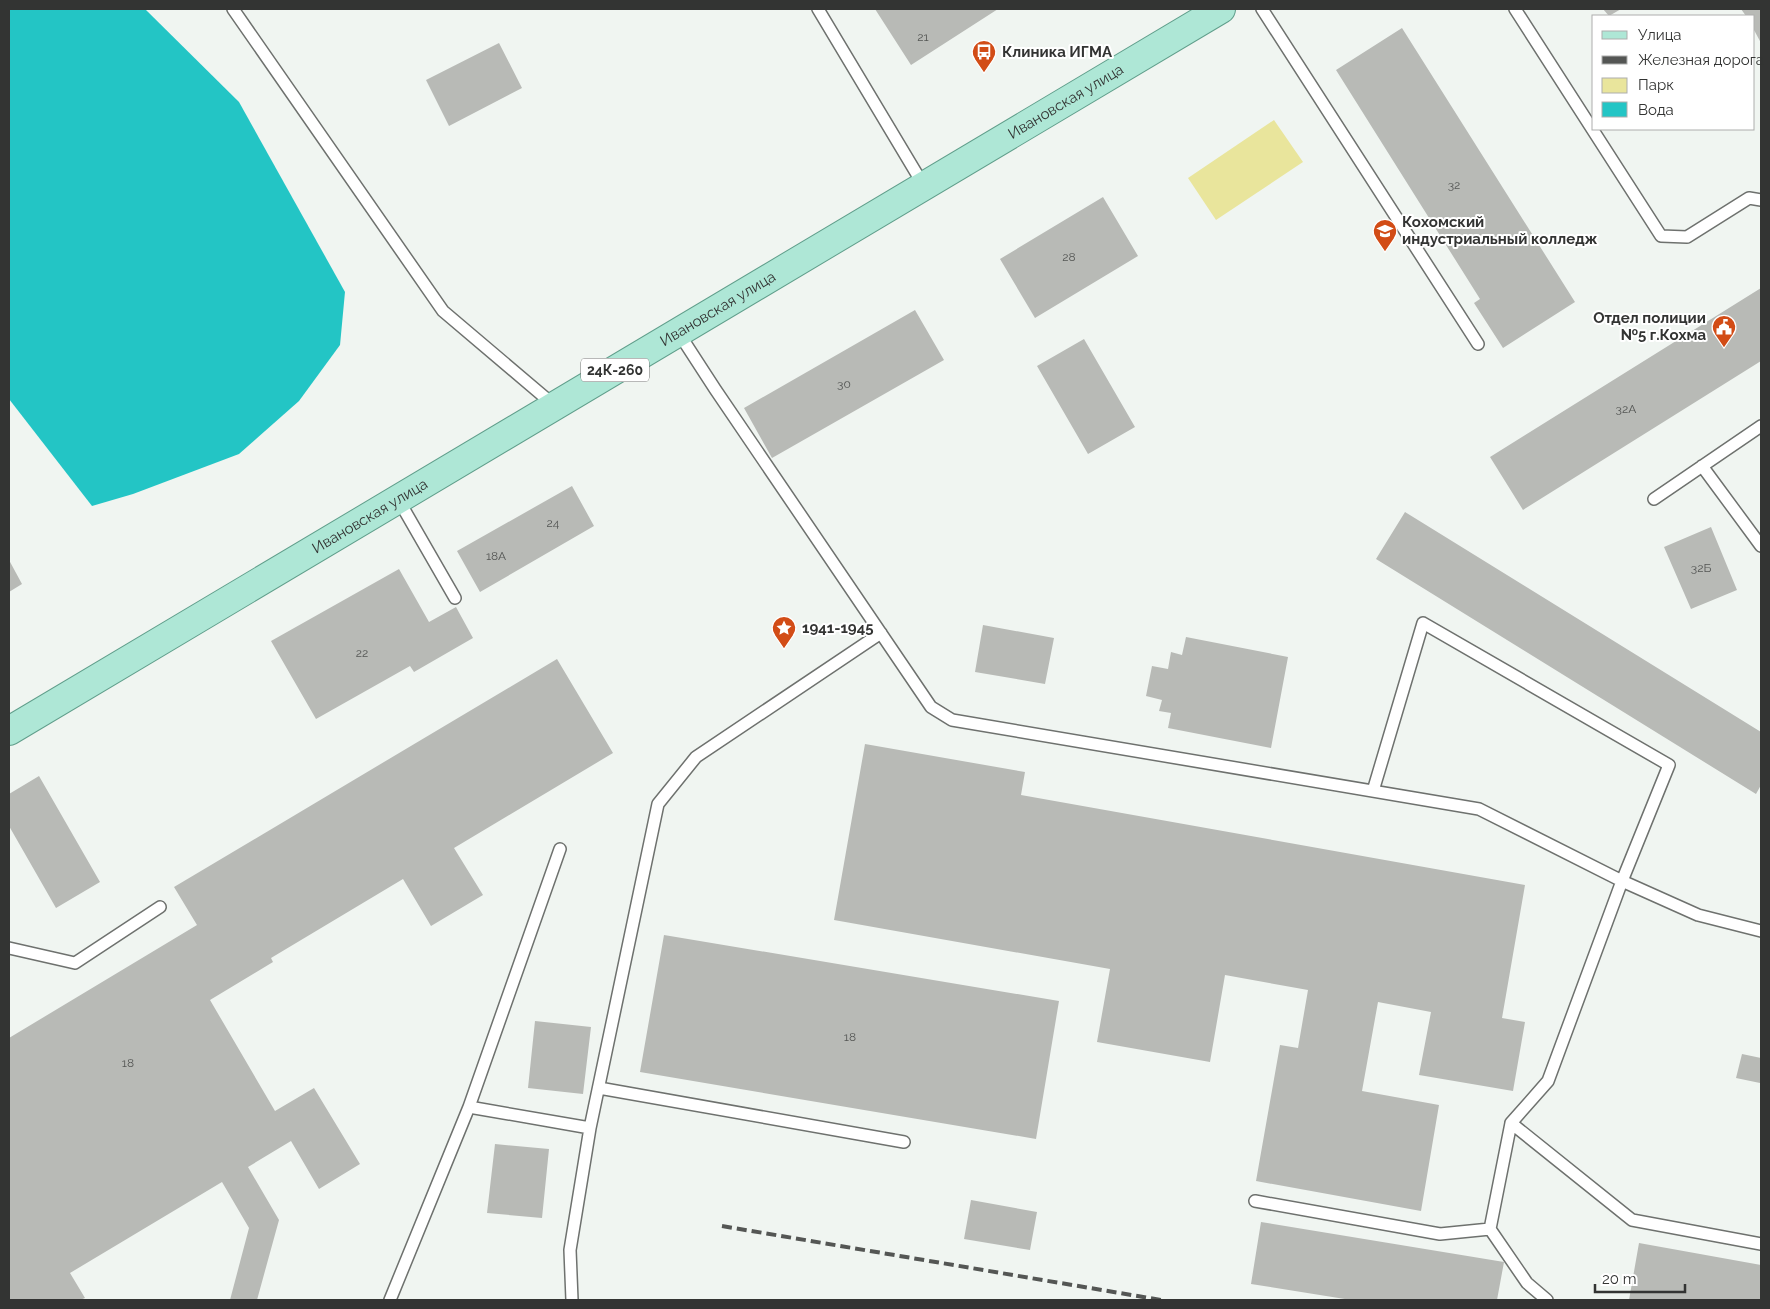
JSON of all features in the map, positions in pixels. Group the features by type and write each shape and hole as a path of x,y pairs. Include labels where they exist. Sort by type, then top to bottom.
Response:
{"main road":[{"name":"Ивановская улица","path":"9,731 1221,9"}],"lane":[{"path":"233,9 444,311 555,406"},
{"path":"818,9 924,186"},
{"path":"1262,9 1478,344"},
{"path":"1515,9 1592,129"},
{"path":"1593,130 1661,236 1686,237 1749,198 1761,200"},
{"path":"678,332 931,707 952,720 1479,809 1622,881 1698,915 1761,931"},
{"path":"1654,499 1761,426"},
{"path":"1702,466 1761,546"},
{"path":"398,499 455,598"},
{"path":"1373,791 1423,623 1669,765 1622,881 1548,1081 1511,1123 1490,1229 1527,1283 1547,1300"},
{"path":"572,1300 570,1250 590,1128 658,804 696,757 881,633"},
{"path":"390,1300 469,1107 560,849"},
{"path":"9,948 75,962 160,907"},
{"path":"599,1088 904,1142"},
{"path":"469,1107 590,1128"},
{"path":"1511,1123 1632,1220 1761,1244"},
{"path":"1255,1201 1440,1234 1490,1229"}],"green space":[{"path":"1274,120 1303,162 1216,220 1188,178"}],"water":[{"path":"9,9 145,9 239,102 345,292 340,345 299,401 239,454 133,494 92,506 9,399"}],"building":[{"path":"875,9 998,9 911,65"},
{"path":"1603,9 1621,9 1611,15 1608,15"},
{"path":"1741,9 1761,9 1761,43 1755,32 1755,15 1745,15"},
{"path":"1402,28 1575,302 1503,348 1474,303 1480,299 1336,70"},
{"path":"499,43 522,88 449,126 426,80"},
{"path":"1103,197 1138,256 1035,318 1000,259"},
{"path":"1761,288 1761,361 1523,510 1490,457"},
{"path":"915,310 944,360 772,458 744,408"},
{"path":"1084,339 1135,427 1088,454 1037,366"},
{"path":"572,486 594,526 480,592 457,551"},
{"path":"1405,512 1761,732 1761,785 1756,794 1376,559"},
{"path":"1711,527 1737,590 1691,609 1664,547"},
{"path":"9,560 22,584 9,592"},
{"path":"399,569 429,622 456,607 473,638 414,672 410,666 316,719 271,641"},
{"path":"983,625 1054,638 1045,684 975,672"},
{"path":"1186,637 1288,657 1271,748 1168,728 1171,713 1159,711 1162,700 1146,696 1152,666 1168,669 1171,652 1182,655"},
{"path":"557,659 613,753 454,848 483,895 431,926 403,879 271,958 273,962 210,1000 275,1111 314,1088 360,1164 319,1189 291,1141 248,1167 279,1220 257,1300 230,1300 249,1228 222,1182 70,1273 85,1298 80,1300 9,1300 9,1038 197,925 174,887"},
{"path":"865,744 1025,772 1021,795 1525,885 1502,1018 1525,1022 1513,1091 1419,1075 1431,1012 1378,1002 1362,1091 1439,1105 1421,1211 1256,1181 1280,1045 1298,1048 1308,990 1225,975 1210,1062 1097,1042 1110,969 834,920"},
{"path":"39,776 100,882 56,908 9,826 9,794"},
{"path":"664,935 1059,1001 1036,1139 640,1072"},
{"path":"535,1021 591,1027 583,1094 528,1088"},
{"path":"1742,1054 1761,1058 1760,1083 1736,1078"},
{"path":"495,1144 549,1149 542,1218 487,1213"},
{"path":"971,1200 1037,1212 1030,1250 964,1239"},
{"path":"1261,1222 1504,1262 1497,1300 1351,1300 1251,1284"},
{"path":"1639,1243 1761,1265 1761,1300 1629,1300"}],"railway":[{"path":"722,1226 1161,1300"}],"place":[{"name":"Клиника ИГМА","path":"984,73"},
{"name":"Кохомский индустриальный колледж","path":"1385,252"},
{"name":"Отдел полиции №5 г.Кохма","path":"1724,348"},
{"name":"1941-1945","path":"784,649"}]}
